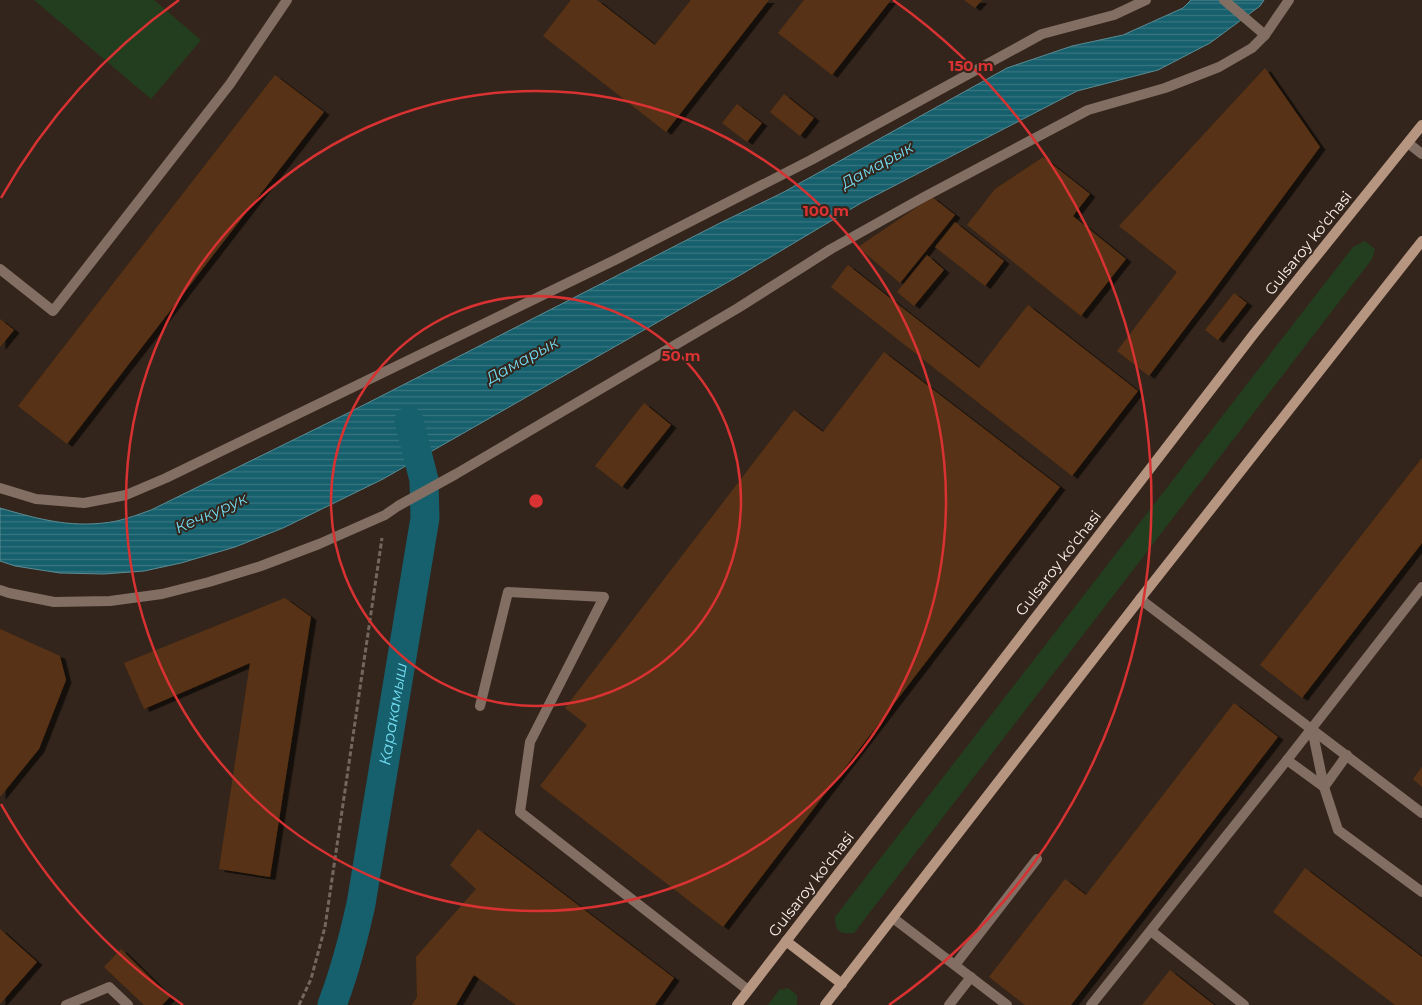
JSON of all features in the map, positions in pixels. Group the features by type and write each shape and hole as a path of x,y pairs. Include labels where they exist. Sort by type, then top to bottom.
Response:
{"main road":[{"name":"Gulsaroy ko'chasi","path":"737,1005 1253,335 1422,125"},
{"path":"825,1005 1140,599 1422,241"},
{"path":"786,941 842,984"}],"street":[{"path":"0,269 53,311 230,84 286,0"},
{"path":"0,488 36,498 84,503 126,496 617,259 811,160 1042,34 1114,15 1146,0"},
{"path":"1224,0 1265,35"},
{"path":"0,590 54,602 110,601 162,594 261,566 319,544 386,515 398,506 456,474 738,308 831,250 924,197 1088,110 1165,88 1219,67 1252,48 1265,35 1289,0"},
{"path":"1408,143 1422,154"},
{"path":"1090,1005 1287,760 1422,587"},
{"path":"480,706 508,592 604,597 530,742 520,812 748,990"},
{"path":"1140,599 1422,813"},
{"path":"1312,728 1324,787 1338,830 1422,892"},
{"path":"1324,787 1347,756"},
{"path":"1287,760 1324,787"},
{"path":"955,965 1037,859"},
{"path":"893,918 1008,1005"},
{"path":"1151,931 1244,1005"},
{"path":"949,1005 971,977"},
{"path":"66,1005 109,988 128,1005"}],"path":[{"path":"299,1005 310,979 325,927 386,515"}],"green space":[{"path":"34,0 154,0 201,40 151,99"},
{"path":"1365,241 1375,249 1372,259 854,933 842,933 839,931 836,926 835,917 1353,247"},
{"path":"788,988 797,995 797,1005 768,1005 779,990"}],"water":[{"path":"1191,0 1264,0 1260,6 1210,43 1158,70 1077,91 861,203 742,274 383,479 283,528 235,547 181,563 144,571 104,574 60,573 15,566 0,561 0,508 72,524 117,521 151,510 350,412 782,193 1007,68 1072,46 1123,35 1183,8"}],"building":[{"path":"571,0 597,0 655,45 691,0 769,0 666,132 543,36"},
{"path":"804,0 891,0 832,75 778,33"},
{"path":"964,0 982,0 975,8"},
{"path":"1265,68 1320,147 1149,376 1117,351 1177,272 1119,226"},
{"path":"275,75 324,112 67,444 18,406"},
{"path":"784,94 814,118 800,136 770,112"},
{"path":"737,104 762,123 747,142 722,123"},
{"path":"1043,157 1090,194 1073,216 1126,259 1081,316 967,225 995,189"},
{"path":"932,197 955,215 900,283 858,247"},
{"path":"955,222 1004,261 985,286 935,247"},
{"path":"927,255 944,270 914,306 897,292"},
{"path":"848,265 979,368 1028,305 1138,391 1072,476 831,287"},
{"path":"1234,293 1247,303 1218,340 1205,330"},
{"path":"0,319 14,330 0,347"},
{"path":"884,352 1060,487 723,927 540,786 587,725 565,708 794,410 823,432"},
{"path":"644,403 671,425 622,487 595,466"},
{"path":"1422,458 1422,543 1302,698 1260,665"},
{"path":"285,598 311,617 270,877 219,869 250,663 144,709 124,663"},
{"path":"0,629 60,656 66,680 39,749 0,797"},
{"path":"1234,703 1278,737 1071,1005 1025,1005 989,977 1065,879 1086,895"},
{"path":"1422,767 1422,787 1413,779"},
{"path":"478,829 674,978 655,1005 516,1005 474,975 456,1005 412,1005 417,997 416,957 476,889 450,865"},
{"path":"1305,868 1422,957 1422,1005 1395,1005 1273,912"},
{"path":"0,929 37,962 0,1004"},
{"path":"121,949 170,997 162,1005 144,1005 104,967"},
{"path":"1170,970 1214,1005 1142,1005"}],"waterway":[{"name":"Каракамыш","path":"332,1005 341,980 361,904 425,518 424,480 409,421"}],"water label":[{"name":"Дамарык","path":"877,165"},
{"name":"Дамарык","path":"522,360"},
{"name":"Кечкурук","path":"211,513"}]}
